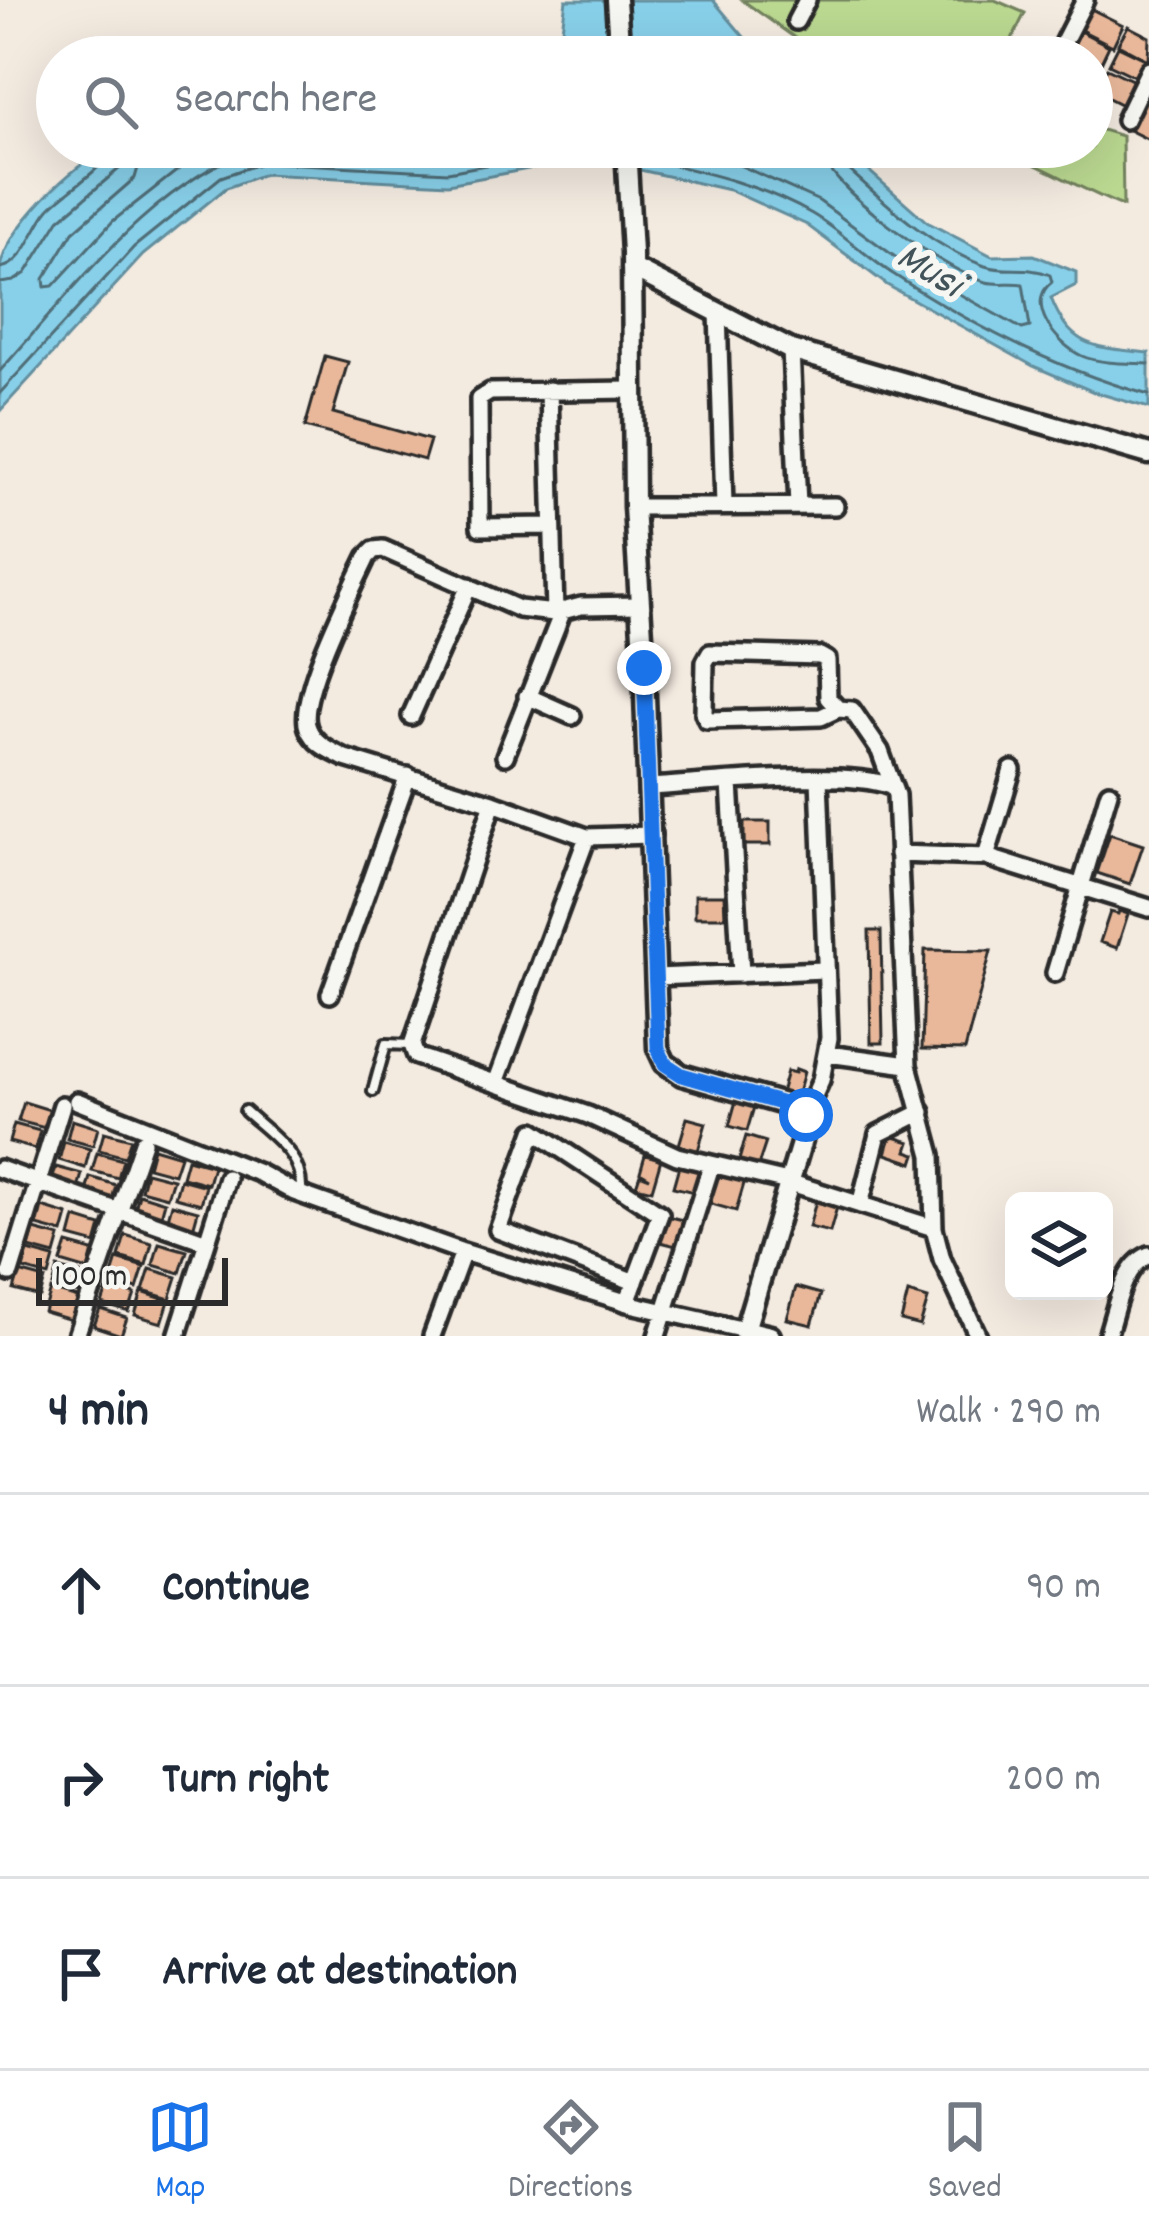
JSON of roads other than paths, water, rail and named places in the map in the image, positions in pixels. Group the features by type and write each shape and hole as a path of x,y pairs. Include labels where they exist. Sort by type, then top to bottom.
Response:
{"street":[{"path":"616,0 619,36"},
{"path":"796,21 807,0"},
{"path":"1066,36 1084,0"},
{"path":"1125,120 1144,93 1149,70"},
{"path":"627,168 634,507 658,1048 665,1064 682,1075 794,1107 806,1115"},
{"path":"632,261 791,350 1149,454"},
{"path":"718,312 724,506"},
{"path":"791,350 798,506"},
{"path":"505,756 559,611 551,526 549,390"},
{"path":"551,526 480,527 479,399 490,392 632,390"},
{"path":"634,507 836,506"},
{"path":"640,605 519,609 383,549 374,550 313,682 305,712 308,730 325,748 587,837 652,835"},
{"path":"411,716 469,586"},
{"path":"838,709 828,698 827,660 820,656 710,653 705,662 707,720 821,718 838,709 852,710 880,751 896,795 908,1065 932,1155 934,1228 942,1258 978,1336"},
{"path":"527,696 572,716"},
{"path":"986,857 1012,770"},
{"path":"330,994 408,776"},
{"path":"650,787 819,779 875,780 890,785"},
{"path":"744,1333 828,1054 819,779"},
{"path":"730,783 741,974"},
{"path":"1055,973 1109,792"},
{"path":"493,803 412,1045 416,1056 588,1115 676,1156 788,1183 934,1228"},
{"path":"496,1083 587,837"},
{"path":"898,854 986,857 1149,908"},
{"path":"656,976 824,970"},
{"path":"828,1054 908,1065"},
{"path":"10,1273 37,1183 70,1103 463,1252 627,1303 770,1336"},
{"path":"860,1205 878,1134 922,1112"},
{"path":"627,1303 635,1282 660,1214 534,1131 498,1230 635,1282"},
{"path":"76,1336 143,1142"},
{"path":"657,1336 711,1166"},
{"path":"0,1169 207,1242"},
{"path":"177,1336 227,1178"},
{"path":"432,1336 463,1252"},
{"path":"1107,1336 1128,1274 1135,1261 1149,1255"}],"lane":[{"path":"373,1091 386,1044 412,1045"},
{"path":"245,1112 297,1162 301,1194"}],"water":[{"path":"566,0 713,0 743,36 561,36"},
{"path":"77,168 534,168 448,184 264,174 226,188 143,255 0,411 0,269 14,235"},
{"name":"Musi","path":"631,168 866,168 927,222 992,256 1034,255 1076,272 1076,285 1051,298 1059,315 1089,343 1149,353 1149,408 1094,392 1033,366 887,285 807,225 729,190"}]}
